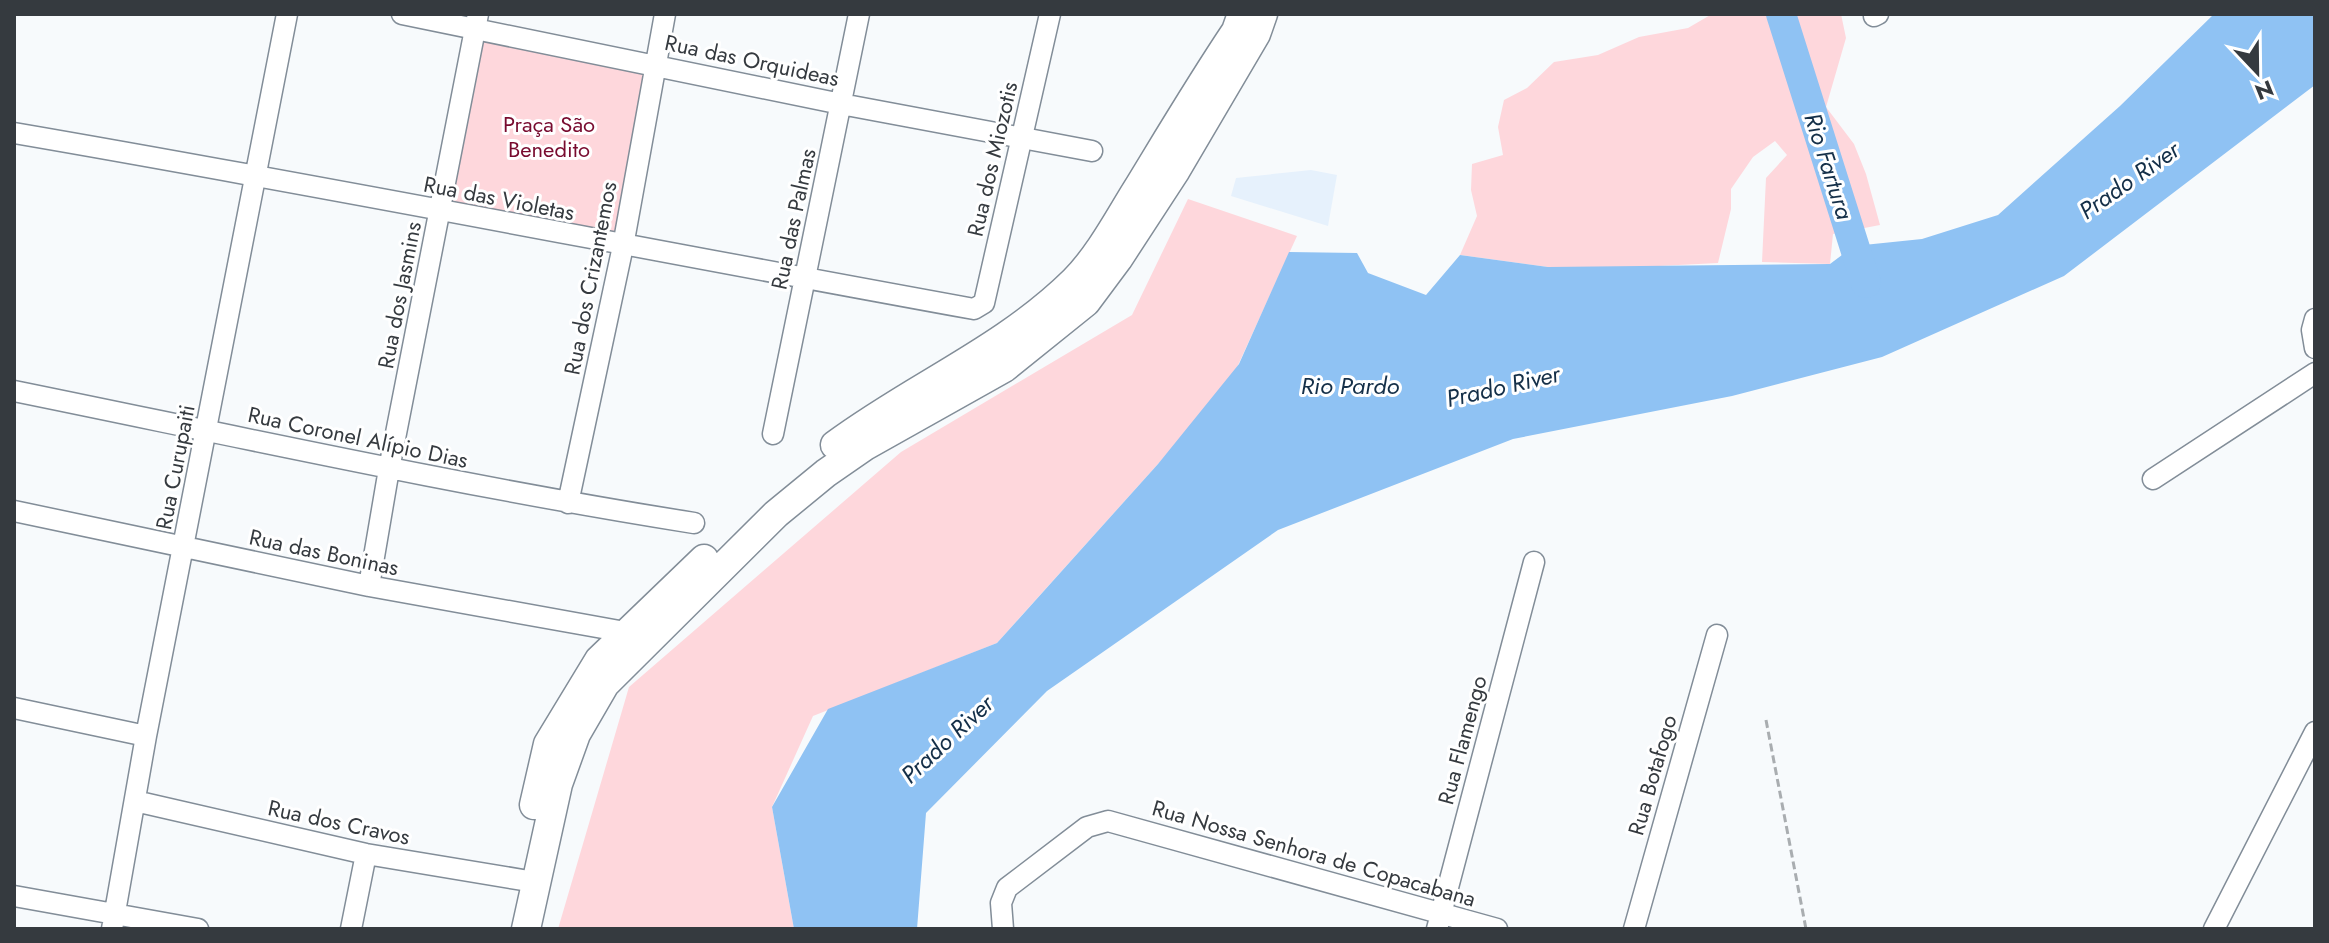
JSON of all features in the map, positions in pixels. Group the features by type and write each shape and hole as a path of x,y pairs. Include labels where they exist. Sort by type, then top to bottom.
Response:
{"main road":[{"path":"526,929 527,881 548,744 599,660 625,632 794,476 872,418 961,367 1031,320 1077,278 1121,216 1236,31 1242,14"},
{"path":"509,929 576,734 605,684 776,514 826,473 865,446 1004,368 1086,302 1176,170 1256,34 1263,14"}],"street":[{"name":"Rua Curupaiti","path":"113,921 146,736 287,14"},
{"name":"Rua das Orquideas","path":"402,14 476,22 841,104 1092,151"},
{"name":"Rua dos Crizantemos","path":"568,503 623,246 665,14"},
{"name":"Rua das Palmas","path":"773,434 859,14"},
{"name":"Rua dos Miozotis","path":"974,309 984,303 1050,14"},
{"name":"Rua dos Jasmins","path":"369,586 476,22"},
{"name":"Rua das Violetas","path":"14,133 255,174 623,246 974,309"},
{"path":"2314,321 2312,336 2315,348"},
{"path":"2153,479 2315,373"},
{"name":"Rua Coronel Alípio Dias","path":"14,391 389,469 694,523"},
{"name":"Rua das Boninas","path":"14,511 369,586 625,632"},
{"name":"Rua Flamengo","path":"1439,921 1534,562"},
{"name":"Rua Botafogo","path":"1634,929 1717,635"},
{"path":"14,708 146,736"},
{"path":"2214,929 2315,732"},
{"name":"Rua dos Cravos","path":"135,801 366,854 527,881"},
{"name":"Rua Nossa Senhora de Copacabana","path":"1003,929 1002,899 1010,885 1087,827 1102,821 1439,921 1497,929"},
{"path":"351,929 366,854"},
{"path":"14,896 113,921 198,929"}],"path":[{"path":"1766,720 1806,929"}],"shaded area":[{"path":"1311,170 1337,175 1328,226 1231,196 1236,178"}],"green space":[{"path":"1712,14 1841,14 1846,38 1826,107 1854,144 1880,225 1833,234 1830,264 1762,262 1766,178 1787,155 1775,141 1753,157 1731,189 1731,209 1718,263 1599,269 1548,267 1460,255 1477,216 1471,190 1472,164 1503,155 1498,127 1504,100 1527,88 1554,62 1598,55 1639,37 1688,28"},
{"name":"Praça São Benedito","path":"479,31 656,59 623,246 439,211"},
{"path":"1188,199 1297,236 1229,385 997,643 813,716 772,807 794,929 558,929 629,687 901,452 1132,315"}],"water":[{"name":"Rio Pardo","path":"2214,14 2315,14 2315,85 2064,276 1882,357 1732,396 1513,439 1278,530 1047,691 926,813 917,929 794,929 772,807 828,709 997,643 1158,464 1239,364 1289,252 1357,253 1368,273 1426,295 1460,255 1548,267 1830,264 1854,246 1922,239 1998,215 2120,106"}],"waterway":[{"name":"Rio Fartura","path":"1781,14 1866,283"}],"water label":[{"name":"Prado River","path":"2129,180"},
{"name":"Prado River","path":"1503,386"},
{"name":"Prado River","path":"947,739"}]}
